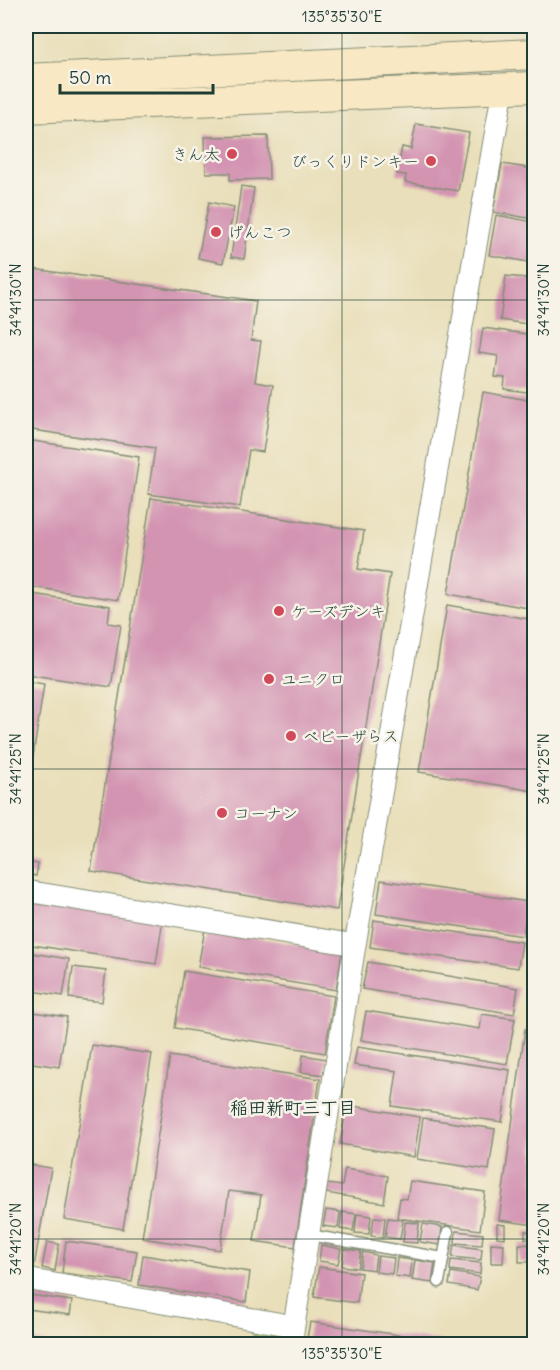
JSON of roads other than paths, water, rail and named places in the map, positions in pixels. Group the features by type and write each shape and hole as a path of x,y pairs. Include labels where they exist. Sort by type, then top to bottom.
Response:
{"street":[{"path":"26,79 534,54"},
{"path":"26,108 534,87"},
{"path":"26,1279 292,1335 355,945 503,89"},
{"path":"26,891 355,945"}],"lane":[{"path":"439,1282 448,1232"},
{"path":"309,1235 443,1258"}],"place":[{"name":"きん太","path":"232,154"},
{"name":"びっくりドンキー","path":"431,161"},
{"name":"げんこつ","path":"216,232"},
{"name":"ケーズデンキ","path":"279,611"},
{"name":"ユニクロ","path":"269,679"},
{"name":"ベビーザらス","path":"291,736"},
{"name":"コーナン","path":"222,813"}],"district":[{"name":"稲田新町三丁目","path":"293,1108"}]}
